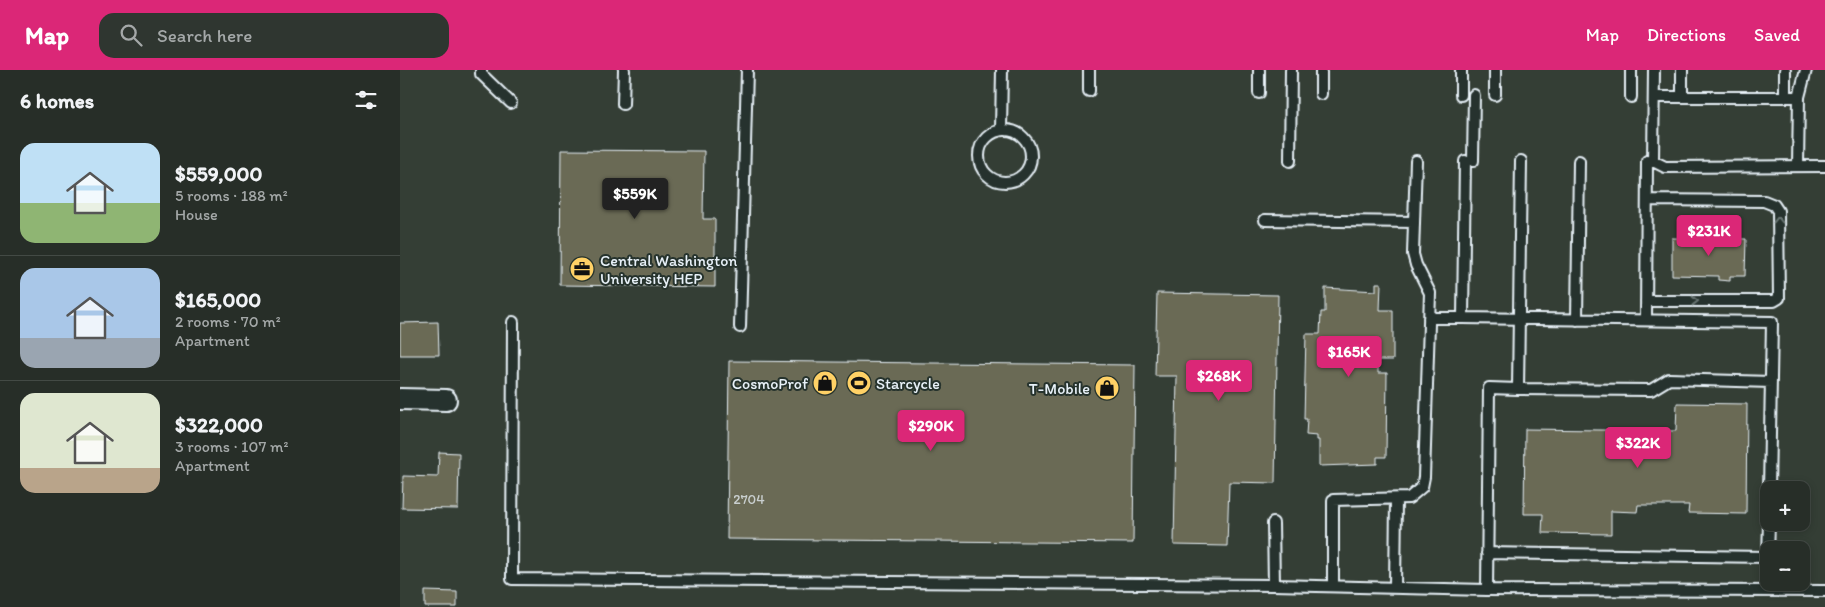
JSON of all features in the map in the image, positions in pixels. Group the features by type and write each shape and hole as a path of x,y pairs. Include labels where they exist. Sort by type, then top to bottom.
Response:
{"street":[{"path":"400,399 446,400"}],"lane":[{"path":"481,70 481,74 511,103"},
{"path":"623,104 624,70"},
{"path":"740,327 747,70"},
{"path":"1000,130 1002,70"},
{"path":"1089,70 1089,91"},
{"path":"1259,70 1259,93"},
{"path":"1290,161 1291,70"},
{"path":"1321,70 1321,94"},
{"path":"1461,70 1461,95"},
{"path":"1495,70 1495,95"},
{"path":"1631,70 1631,97"},
{"path":"1654,70 1653,161 1665,167 1825,166"},
{"path":"1682,70 1682,97"},
{"path":"1785,70 1785,97"},
{"path":"1798,166 1799,97 1806,70"},
{"path":"1463,318 1469,161 1474,95"},
{"path":"1654,97 1799,97"},
{"path":"1000,130 1017,132 1024,137 1032,152 1031,161 1023,175 1008,182 990,178 980,164 980,146 985,138 1000,130"},
{"path":"1333,586 1333,500 1396,500 1409,498 1422,487 1424,477 1430,293 1416,265 1413,254 1416,161"},
{"path":"1518,389 1521,161"},
{"path":"1577,320 1579,161"},
{"path":"1646,320 1648,161"},
{"path":"1646,301 1774,300 1778,298 1778,211 1774,205 1764,201 1647,200"},
{"path":"1265,220 1414,222"},
{"path":"1429,318 1772,322 1769,481"},
{"path":"513,322 512,579 1274,585 1487,590 1825,591"},
{"path":"1487,590 1489,388 1651,390 1669,379 1771,382"},
{"path":"1395,588 1396,500"},
{"path":"1273,523 1274,585"},
{"path":"1487,553 1768,557 1769,531"}],"building":[{"path":"561,150 704,151 703,219 715,219 715,287 560,285"},
{"path":"1672,238 1746,239 1745,276 1730,276 1730,281 1718,280 1718,276 1672,275"},
{"path":"1376,283 1381,283 1380,310 1393,310 1393,360 1378,360 1378,373 1387,373 1386,457 1377,457 1377,464 1319,466 1319,440 1317,440 1317,436 1306,435 1307,419 1304,419 1306,334 1320,334 1321,312 1325,312 1325,288 1376,291"},
{"path":"1157,293 1278,295 1275,483 1229,482 1227,546 1174,545 1177,376 1155,376"},
{"path":"438,322 439,355 400,355 400,323"},
{"path":"729,361 1135,365 1133,543 727,539"},
{"path":"1677,403 1747,404 1746,514 1688,513 1689,505 1638,505 1637,512 1611,511 1611,534 1542,533 1543,514 1524,514 1525,429 1676,431"},
{"path":"439,452 459,453 458,509 402,508 403,476 438,477"},
{"path":"425,591 457,592 457,607 425,607"}],"place":[{"name":"Central Washington University HEP","path":"582,269"},
{"name":"CosmoProf","path":"825,383"},
{"name":"Starcycle","path":"859,383"},
{"name":"T-Mobile","path":"1107,388"}]}
